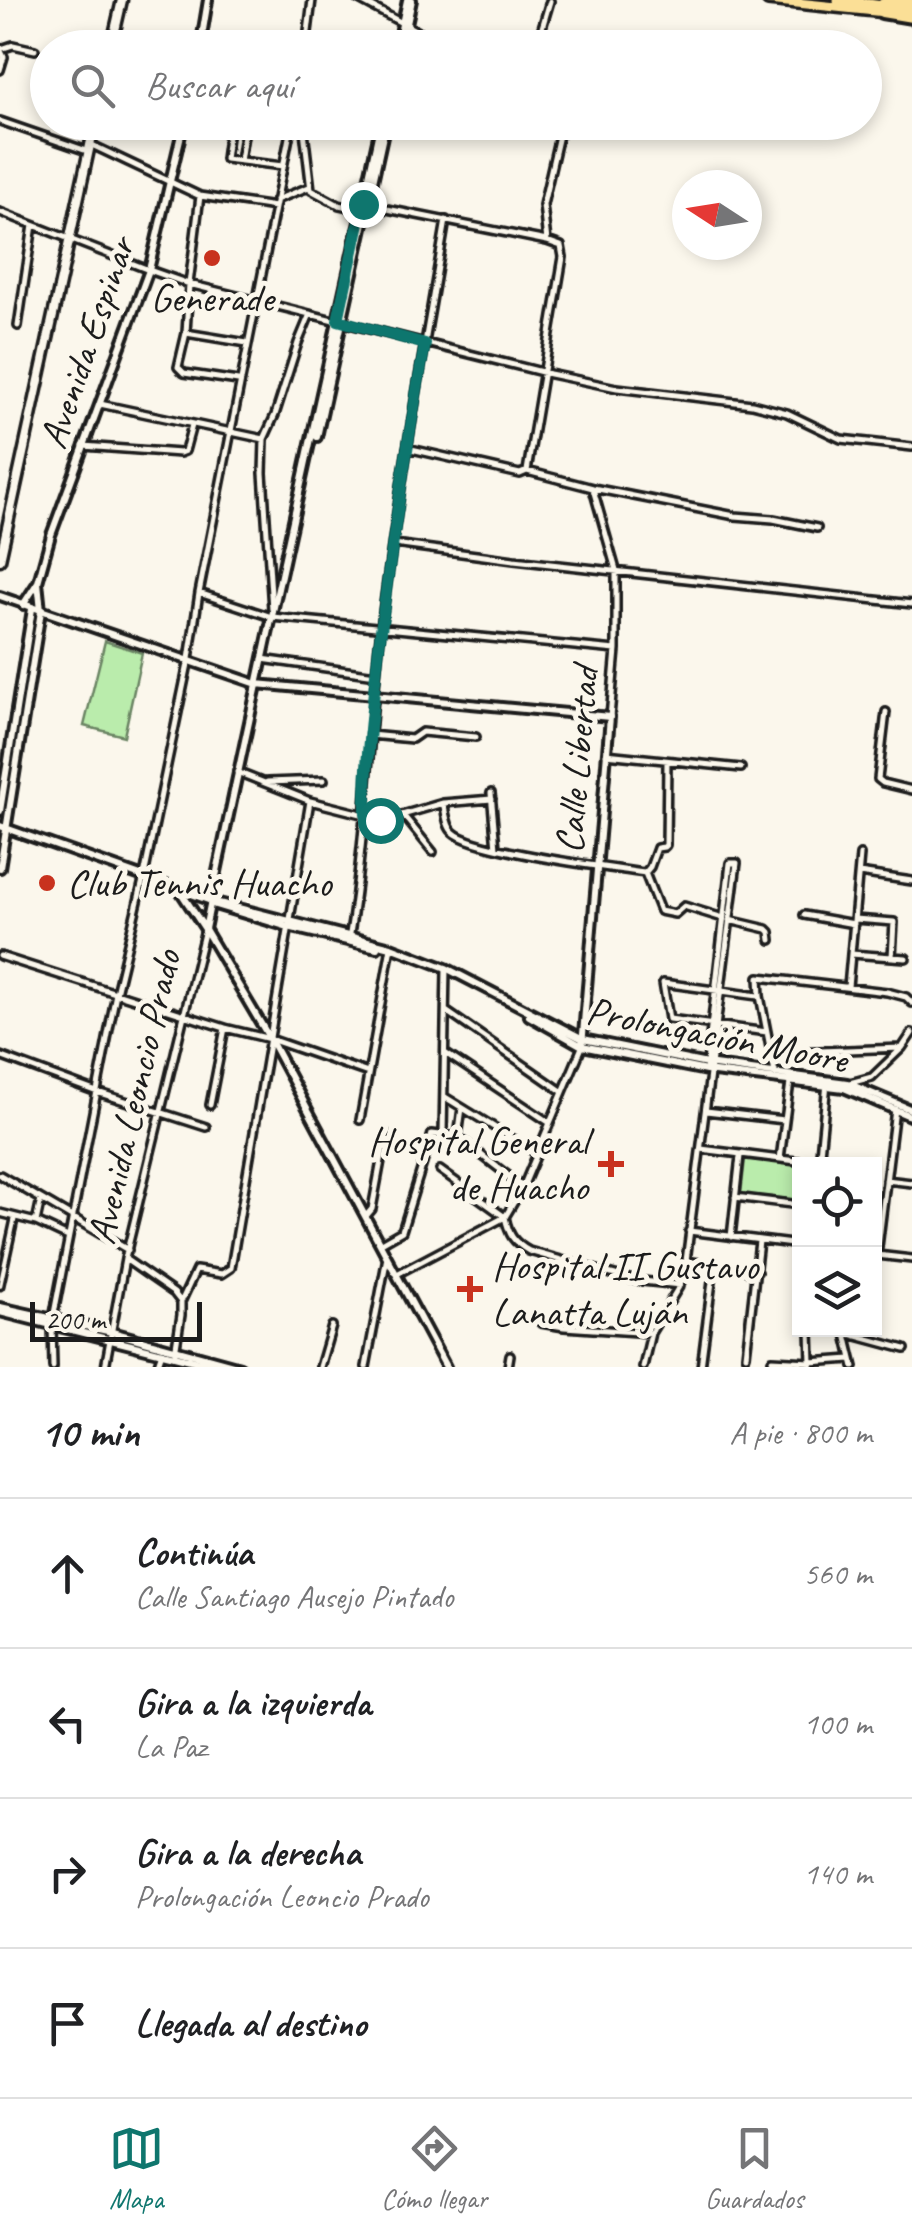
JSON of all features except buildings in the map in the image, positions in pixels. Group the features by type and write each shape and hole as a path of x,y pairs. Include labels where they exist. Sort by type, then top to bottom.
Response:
{"highway":[{"path":"883,8 912,11"}],"main road":[{"path":"116,30 122,0"},
{"path":"768,0 883,8"},
{"path":"838,0 883,8"},
{"path":"0,560 93,140"}],"street":[{"path":"203,30 208,0"},
{"path":"308,30 312,0"},
{"path":"359,0 416,30"},
{"path":"404,30 410,0"},
{"path":"541,30 550,2"},
{"path":"0,70 4,56 1,49 13,45 30,49"},
{"path":"0,121 30,130"},
{"path":"62,140 200,196 276,203 309,187"},
{"name":"Avenida Espinar","path":"37,610 38,582 51,536 149,270 180,140"},
{"path":"228,140 225,158 283,166"},
{"path":"240,161 243,140"},
{"path":"53,1367 52,1321 68,1237 116,993 189,660 288,140"},
{"path":"304,140 309,187 330,201 559,244 563,254 527,472"},
{"name":"Avenida Leoncio Prado","path":"105,1367 128,1250 205,929 379,140"},
{"path":"547,240 543,205 558,140"},
{"path":"200,196 186,333 178,367 184,373 240,381"},
{"path":"0,212 189,284 616,388 752,404 788,413 844,440 912,447"},
{"path":"349,938 360,875 374,694 392,544 446,220"},
{"path":"18,326 33,225"},
{"path":"272,617 264,439 310,314"},
{"path":"186,333 248,343"},
{"path":"99,404 264,439"},
{"path":"83,446 180,453 188,445 192,425"},
{"path":"407,448 735,516 817,528"},
{"name":"Calle Libertad","path":"583,1043 616,650 616,570 593,488"},
{"path":"392,544 912,604"},
{"name":"Avenida Espinar","path":"23,606 38,582"},
{"path":"199,593 272,617 616,650"},
{"path":"0,596 257,684 610,717"},
{"path":"0,811 37,610"},
{"path":"0,868 37,610"},
{"path":"262,660 376,675"},
{"path":"886,712 878,779 912,790"},
{"path":"370,736 412,738 422,732 476,737"},
{"path":"606,754 742,768"},
{"path":"645,872 657,848 666,845 667,760"},
{"path":"237,772 310,802 385,820 442,803 492,796 496,848"},
{"path":"263,782 324,780"},
{"path":"180,1302 196,1270 222,1274 231,1268 310,802"},
{"path":"442,803 449,828 466,840 645,872"},
{"path":"403,816 433,852"},
{"name":"Prolongación Moore","path":"3,827 211,901 390,949 446,970 583,1043 709,1068 846,1085 912,1114"},
{"path":"848,987 860,855"},
{"path":"644,1367 651,1332 680,1286 686,1261 733,863"},
{"path":"645,872 660,910 675,914 684,906 767,930 772,940"},
{"path":"859,873 912,881"},
{"path":"179,890 270,1039 446,1367"},
{"path":"804,914 894,922 892,957"},
{"path":"360,1120 390,949"},
{"path":"852,954 906,958"},
{"path":"0,956 368,1072"},
{"path":"443,1135 446,970"},
{"path":"775,1072 760,996 758,981 762,976 901,995 912,1003"},
{"path":"760,996 663,982 669,1019 767,1032"},
{"path":"445,1010 563,1092"},
{"path":"210,1106 226,1028"},
{"path":"846,1085 872,1077 912,1033"},
{"path":"398,1274 505,1217 523,1187 583,1043"},
{"path":"792,1052 902,1048"},
{"path":"445,1052 550,1123"},
{"path":"0,1056 206,1127"},
{"name":"Prolongación Moore","path":"709,1068 775,1072 790,1078"},
{"path":"780,1159 790,1078"},
{"path":"818,1157 827,1083"},
{"path":"444,1098 537,1154"},
{"path":"882,1198 896,1107"},
{"path":"458,1137 462,1108"},
{"path":"706,1111 784,1120"},
{"path":"366,1216 372,1209 386,1134"},
{"path":"381,1242 402,1230 432,1134 458,1137 523,1187"},
{"path":"700,1149 792,1161"},
{"path":"731,1237 740,1154"},
{"path":"440,1170 505,1217 515,1243 529,1251 633,1280 680,1286"},
{"path":"882,1171 886,1172"},
{"path":"0,1175 128,1250"},
{"path":"886,1180 912,1183"},
{"path":"736,1197 792,1204"},
{"path":"36,1222 41,1198"},
{"path":"0,1212 36,1222 68,1237"},
{"path":"0,1286 15,1216"},
{"path":"689,1231 792,1244"},
{"path":"746,1355 759,1241"},
{"path":"366,1367 387,1254"},
{"path":"882,1256 912,1260"},
{"path":"126,1260 174,1292 180,1302 182,1315 175,1352"},
{"path":"686,1261 757,1272"},
{"path":"701,1367 714,1266"},
{"path":"0,1310 240,1367"},
{"path":"540,1322 651,1332"},
{"path":"320,1367 332,1326"},
{"path":"110,1335 162,1352 175,1352"},
{"path":"810,1337 811,1364"},
{"path":"847,1337 854,1367"},
{"path":"867,1337 905,1348"},
{"path":"157,1367 162,1352"},
{"path":"508,1367 510,1355"},
{"path":"772,1360 811,1364 851,1359"}],"green space":[{"path":"105,641 142,653 124,736 84,726"},
{"path":"745,1159 792,1164 792,1199 741,1194"}],"place":[{"name":"Generade","path":"212,258"},
{"name":"Club Tennis Huacho","path":"47,883"},
{"name":"Hospital General de Huacho","path":"611,1164"},
{"name":"Hospital II Gustavo Lanatta Luján","path":"470,1289"}],"route":[{"path":"363,204 338,320 425,344 392,544 374,694 366,814 380,820"}]}
